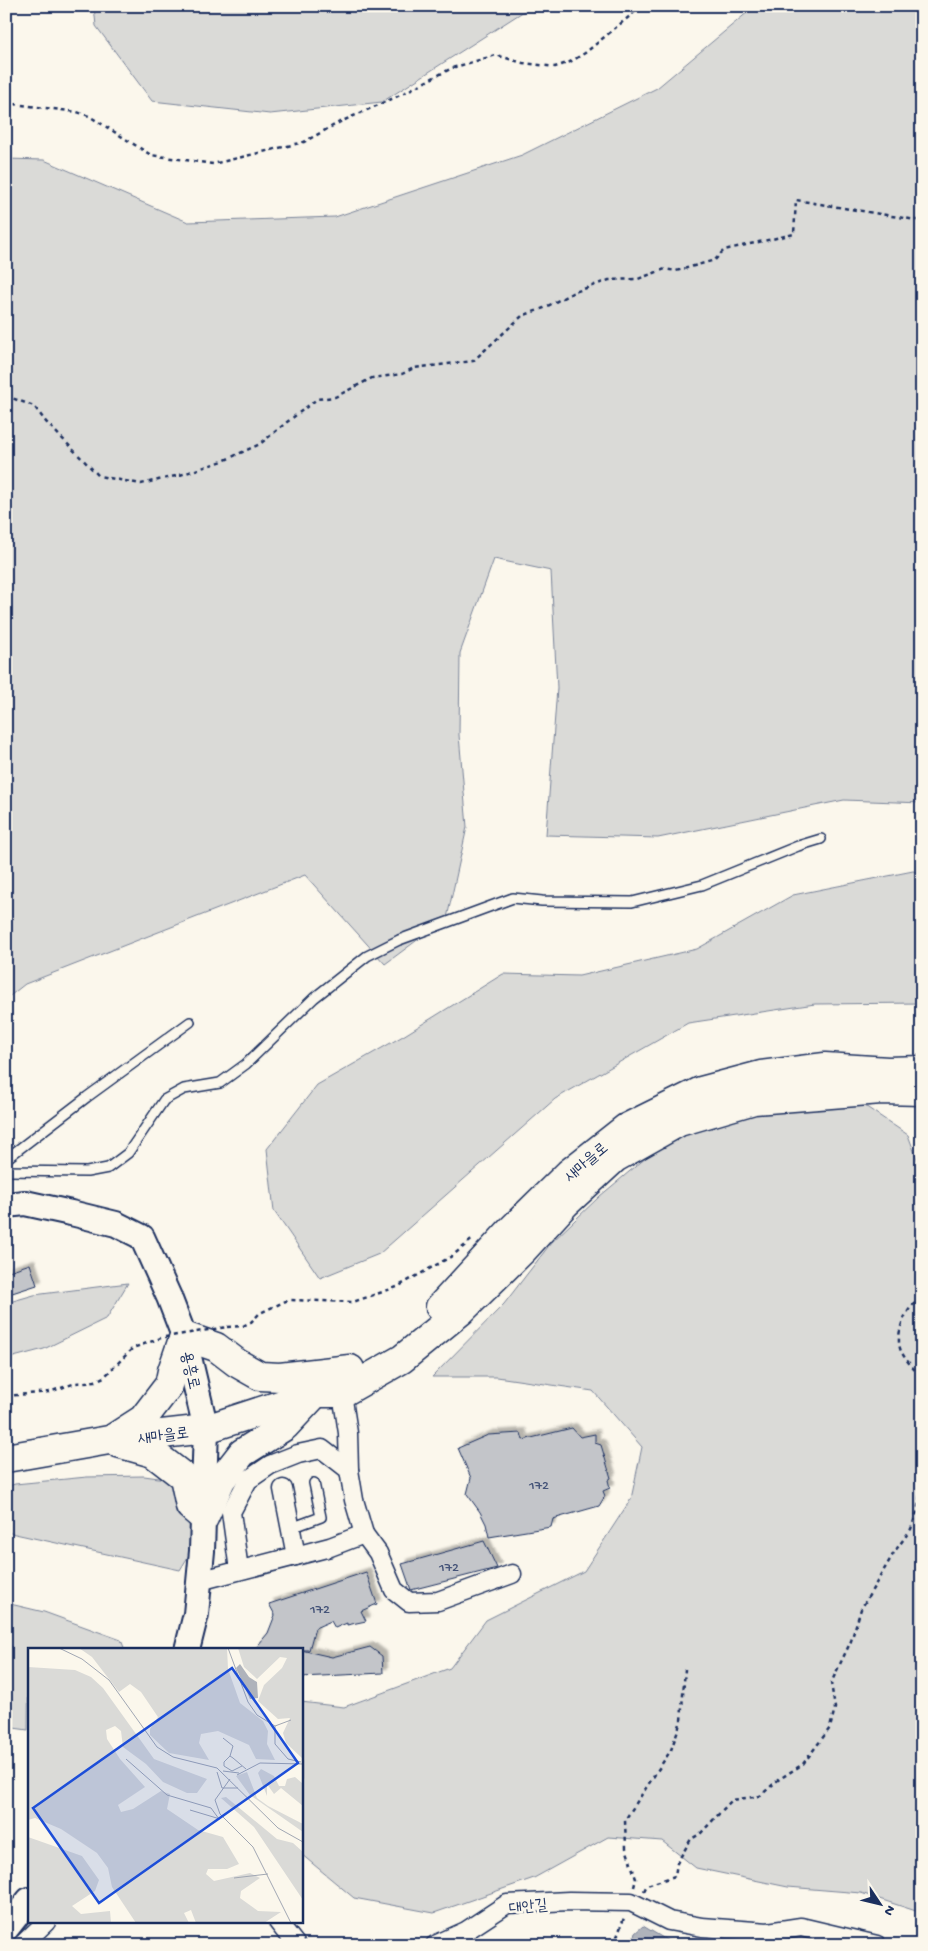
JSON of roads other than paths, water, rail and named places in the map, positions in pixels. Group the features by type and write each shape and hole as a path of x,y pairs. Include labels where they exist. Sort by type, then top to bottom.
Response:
{"main road":[{"name":"새마을로","path":"336,1385 384,1355 417,1330 511,1230 569,1173 626,1128 701,1091 761,1075 825,1067 888,1071 922,1070"},
{"name":"새마을로","path":"6,1458 109,1440 206,1429 336,1385 402,1359 461,1311 523,1250 565,1204 615,1158 679,1122 754,1100 881,1090 922,1090"},
{"path":"109,1440 143,1419 169,1385 175,1336 216,1347 237,1363 260,1376 336,1385"},
{"path":"109,1440 153,1453 184,1477 190,1506 204,1518 222,1480 242,1453 285,1426 336,1385"}],"street":[{"name":"용흥로","path":"6,1205 25,1203 71,1213 116,1224 142,1237 169,1297 175,1336 206,1429 204,1518 199,1581 196,1614 188,1648"},
{"path":"336,1385 348,1433 349,1470 354,1500 364,1534 378,1553 394,1590 409,1602 438,1602 512,1574"},
{"path":"239,1570 231,1512 248,1480 270,1465 298,1454 322,1449 349,1470"},
{"path":"283,1489 296,1556"},
{"path":"199,1581 330,1547 364,1534"},
{"path":"6,1929 28,1901"},
{"name":"대안길","path":"435,1945 466,1931 507,1904 569,1901 633,1903 669,1921 702,1927 768,1932 801,1927 877,1945"},
{"path":"22,1945 44,1924"},
{"path":"280,1924 296,1945"}],"lane":[{"path":"6,1171 87,1172 108,1168 128,1153 164,1100 184,1089 220,1083 246,1064 314,998 329,986 367,956 399,940 513,898 542,901 632,902 702,885 820,839"},
{"path":"6,1159 190,1022"},
{"path":"291,1528 321,1517 314,1483"}]}
